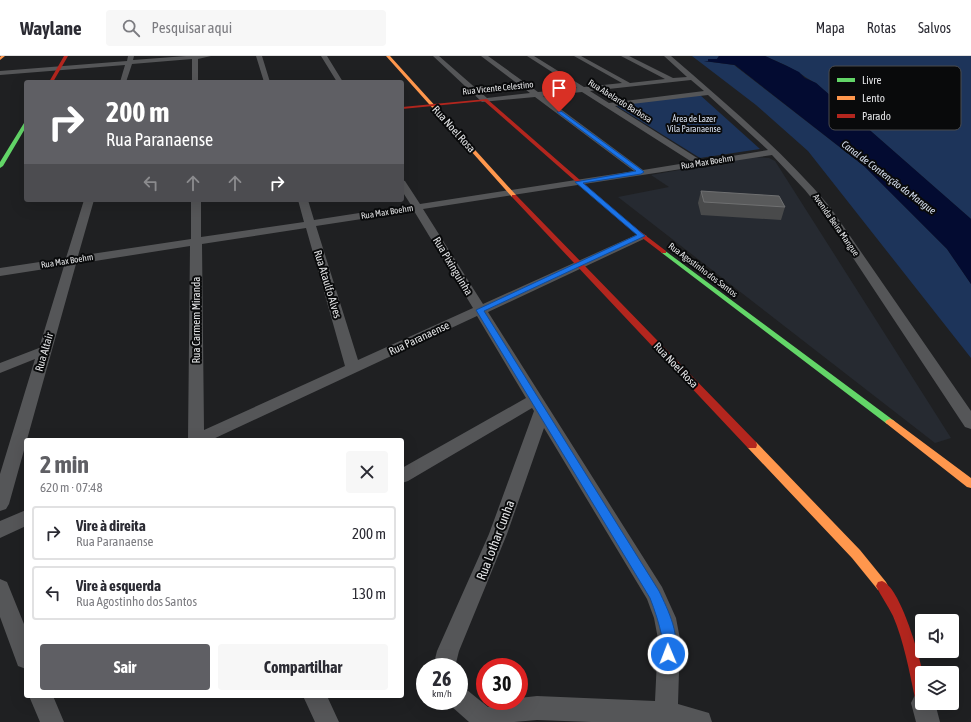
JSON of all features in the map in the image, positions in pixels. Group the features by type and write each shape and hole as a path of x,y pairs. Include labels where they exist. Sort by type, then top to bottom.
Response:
{"street":[{"path":"0,59 3,56"},
{"path":"51,80 66,56"},
{"path":"0,73 59,68 130,59 208,56"},
{"path":"259,56 266,80"},
{"path":"324,56 339,80"},
{"name":"Rua Noel Rosa","path":"388,56 511,192 840,537 876,579 899,612 915,670"},
{"name":"Rua Agostinho dos Santos","path":"436,56 578,182 642,236 971,484"},
{"path":"484,56 641,172"},
{"name":"Rua Abelardo Barbosa","path":"530,56 700,163"},
{"path":"577,56 628,84"},
{"path":"624,56 672,80"},
{"name":"Avenida Beira Mangue","path":"667,56 774,152 799,177 826,209 971,423"},
{"path":"195,57 195,80"},
{"path":"124,80 130,59"},
{"name":"Rua Vicente Celestino","path":"404,108 691,78"},
{"path":"607,105 708,92"},
{"path":"0,166 5,151 24,125"},
{"path":"5,151 20,149"},
{"name":"Rua Max Boehm","path":"0,272 774,152"},
{"name":"Rua Pixinguinha","path":"404,186 654,594 665,618 669,639 666,713"},
{"name":"Rua Altair","path":"0,504 88,202"},
{"name":"Rua Carmem Miranda","path":"196,202 196,438"},
{"name":"Rua Ataulfo Alves","path":"303,202 353,368"},
{"name":"Rua Paranaense","path":"200,438 642,236"},
{"path":"0,368 44,351"},
{"path":"404,475 538,406"},
{"name":"Rua Lothar Cunha","path":"446,658 498,534 538,406"},
{"path":"0,530 24,519"},
{"path":"0,588 24,653"},
{"path":"42,698 52,722"},
{"path":"316,698 327,722"},
{"path":"468,706 486,722 498,714 537,708 666,713 700,722"},
{"path":"925,710 928,722"}],"shaded area":[{"path":"753,157 769,158 775,161 951,438 935,443 618,197 669,187 651,175"}],"green space":[{"path":"692,56 719,56 717,59 708,59 708,61 704,61 734,65 864,166 947,249 971,284 971,358 808,151 756,105"},
{"path":"765,56 971,56 971,219 870,130 961,130 961,66 829,66 829,94 816,83 787,66"},
{"name":"Área de Lazer Vila Paranaense","path":"700,95 760,149 700,158 615,105"}],"water":[{"name":"Canal de Contenção do Mangue","path":"719,56 765,56 799,72 805,78 816,83 829,94 829,130 870,130 971,219 971,284 947,249 864,166 735,65 704,61 708,61 708,59 717,59"}],"building":[{"path":"701,191 779,196 785,207 704,202"}],"traffic: fast":[{"path":"0,166 24,126"},
{"path":"664,252 890,422"}],"traffic: slow":[{"path":"0,59 3,56"},
{"path":"388,56 514,196"},
{"path":"890,422 971,484"},
{"path":"752,445 856,554 882,586"}],"traffic: jam":[{"path":"52,80 66,56"},
{"path":"404,108 485,100 626,223 664,252"},
{"path":"514,196 752,445"},
{"path":"882,586 903,626 915,667"}],"route":[{"path":"559,112 641,172 578,182 642,236 480,310 654,594 665,618 669,639 668,654"}]}
